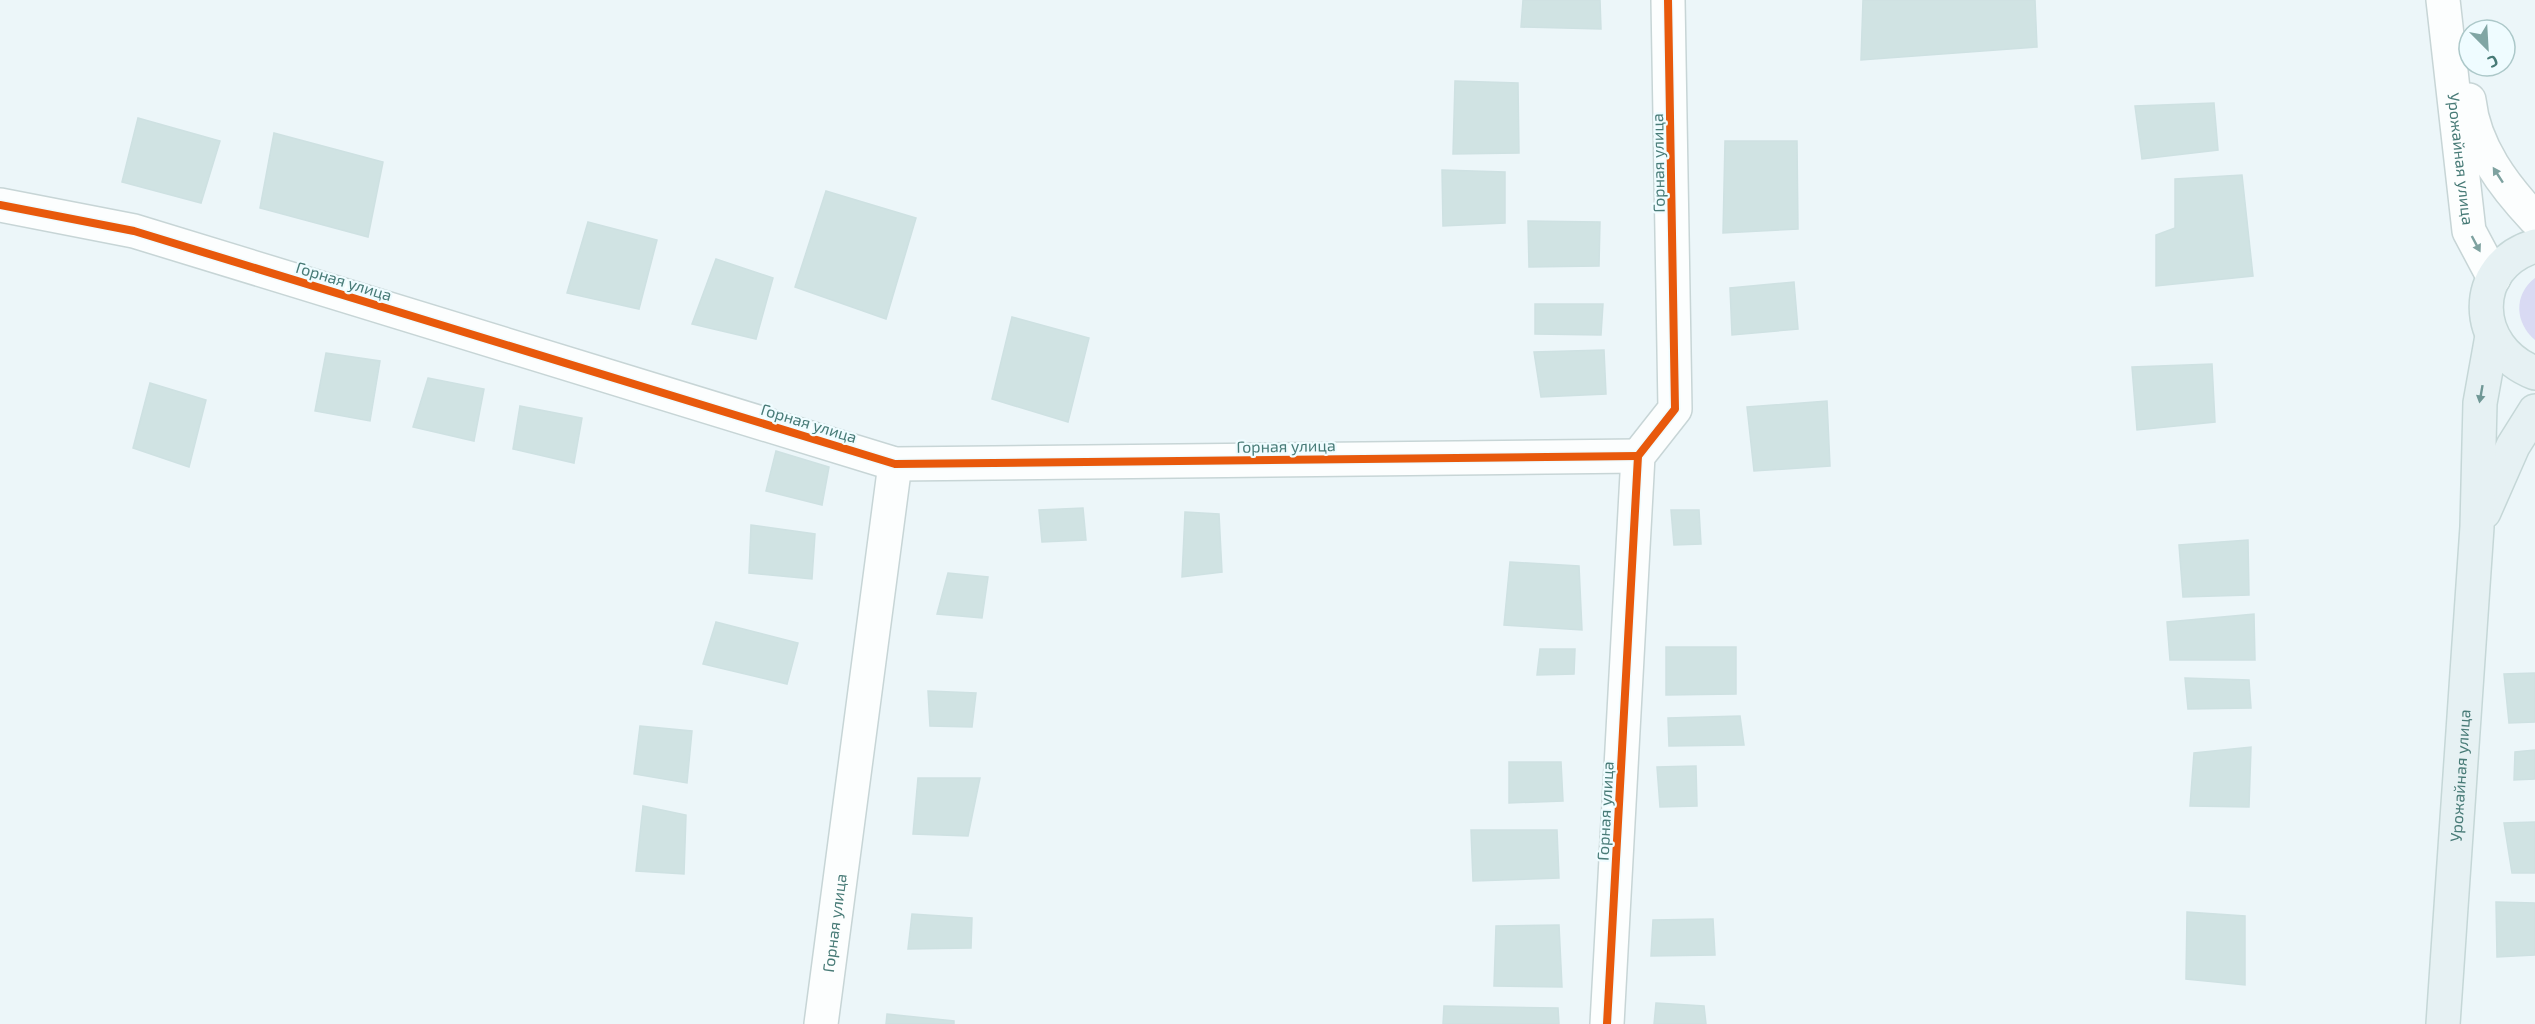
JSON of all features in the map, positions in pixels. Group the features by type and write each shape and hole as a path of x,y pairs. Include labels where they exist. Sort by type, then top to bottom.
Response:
{"main road":[{"path":"2535,246 2510,258 2494,278 2486,307 2492,336 2502,353 2518,367 2535,373"},
{"name":"Урожайная улица","path":"2443,1024 2477,527 2480,404 2492,336"},
{"path":"2477,527 2513,446 2535,411"}],"street":[{"name":"Горная улица","path":"1606,1024 1638,456 1675,409 1668,0"},
{"name":"Урожайная улица","path":"2443,0 2469,231 2494,278"},
{"name":"Урожайная улица","path":"2458,0 2470,112 2489,161 2508,191 2535,219"},
{"name":"Горная улица","path":"0,205 134,231 895,464 1638,456"},
{"name":"Горная улица","path":"821,1024 895,464"}],"shaded area":[{"path":"2535,278 2535,340 2523,326 2519,309 2523,292"}],"building":[{"path":"1523,0 1600,0 1601,29 1521,27"},
{"path":"1863,0 2035,0 2037,47 1861,60"},
{"path":"1455,81 1518,83 1519,153 1453,154"},
{"path":"2214,103 2218,150 2142,159 2135,106"},
{"path":"138,118 220,141 201,203 122,182"},
{"path":"274,133 383,162 368,237 260,208"},
{"path":"1725,141 1797,141 1798,229 1723,233"},
{"path":"1442,170 1505,172 1505,223 1443,226"},
{"path":"2242,175 2253,276 2156,286 2156,235 2175,228 2175,179"},
{"path":"826,191 916,218 886,319 795,287"},
{"path":"1528,221 1600,222 1599,266 1529,267"},
{"path":"588,222 657,240 639,309 567,293"},
{"path":"716,259 773,278 756,339 692,324"},
{"path":"1794,282 1798,329 1732,335 1730,288"},
{"path":"1535,304 1603,304 1601,335 1535,334"},
{"path":"1012,317 1089,338 1068,422 992,399"},
{"path":"1604,350 1606,394 1541,397 1534,352"},
{"path":"326,353 380,361 370,421 315,411"},
{"path":"2212,364 2215,422 2137,430 2132,367"},
{"path":"428,378 484,389 474,441 413,427"},
{"path":"150,383 206,400 189,467 133,448"},
{"path":"1827,401 1830,466 1754,471 1747,407"},
{"path":"520,406 582,418 574,463 513,449"},
{"path":"776,451 829,467 822,505 766,491"},
{"path":"1083,508 1086,540 1042,542 1039,510"},
{"path":"1671,510 1699,510 1701,544 1674,545"},
{"path":"1185,512 1219,514 1222,572 1182,577"},
{"path":"751,525 815,534 812,579 749,573"},
{"path":"2248,540 2249,595 2183,597 2179,545"},
{"path":"1510,562 1579,566 1582,630 1504,625"},
{"path":"948,573 988,577 982,618 937,614"},
{"path":"2254,614 2255,660 2170,660 2167,622"},
{"path":"716,622 798,643 787,684 703,664"},
{"path":"1666,647 1736,647 1736,694 1666,695"},
{"path":"1540,649 1575,649 1574,674 1537,675"},
{"path":"2535,673 2535,722 2509,723 2504,674"},
{"path":"2185,678 2249,680 2251,708 2188,709"},
{"path":"928,691 976,693 972,727 930,726"},
{"path":"1740,716 1744,745 1669,746 1668,718"},
{"path":"640,726 692,731 687,783 634,774"},
{"path":"2251,747 2249,807 2190,806 2194,753"},
{"path":"2535,750 2535,779 2514,780 2515,752"},
{"path":"1509,762 1561,762 1563,801 1509,803"},
{"path":"1696,766 1697,806 1660,807 1657,767"},
{"path":"918,778 980,778 968,836 913,834"},
{"path":"643,806 686,815 684,874 636,871"},
{"path":"2535,822 2535,873 2512,873 2504,823"},
{"path":"1471,830 1557,830 1559,878 1473,881"},
{"path":"2496,902 2535,903 2535,955 2497,957"},
{"path":"2187,912 2245,916 2245,985 2186,979"},
{"path":"912,914 972,918 971,948 908,949"},
{"path":"1713,919 1715,955 1651,956 1653,920"},
{"path":"1559,925 1562,987 1494,986 1496,926"},
{"path":"1656,1003 1704,1006 1706,1024 1654,1024"},
{"path":"1444,1006 1558,1008 1559,1024 1443,1024"},
{"path":"887,1014 954,1021 954,1024 886,1024"}],"cycle path":[{"path":"1607,1024 1638,456 1675,409 1668,0"},
{"path":"0,205 134,231 895,464 1638,456"}]}
